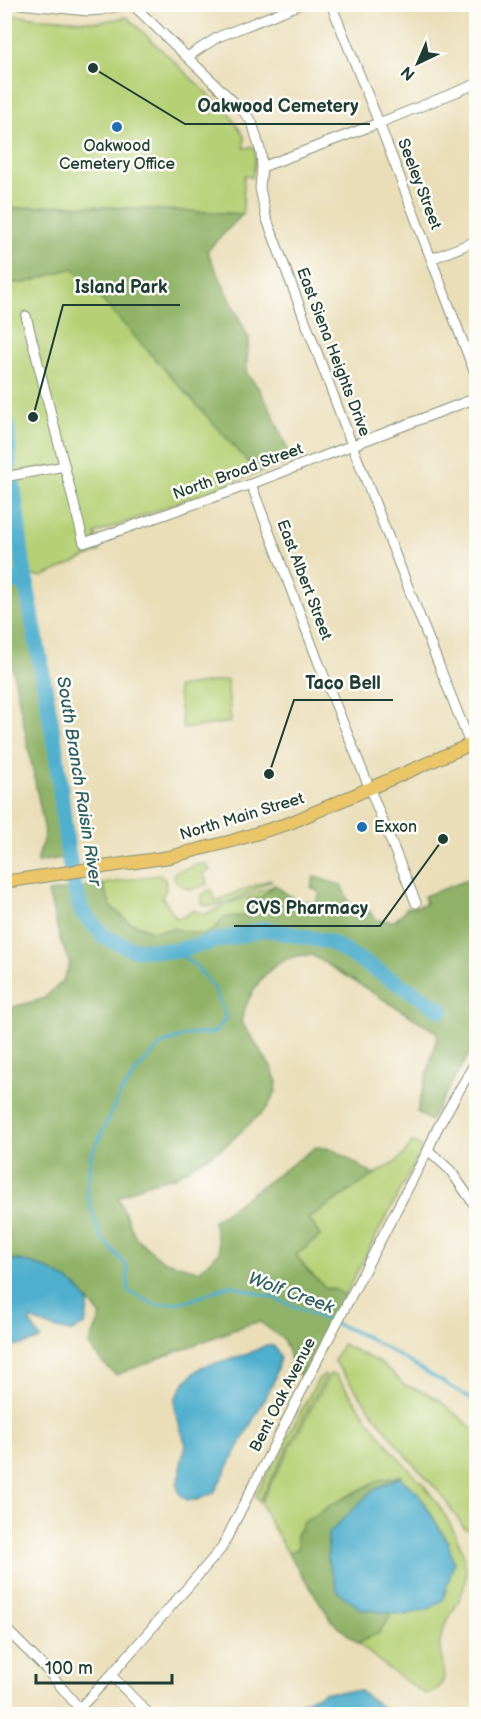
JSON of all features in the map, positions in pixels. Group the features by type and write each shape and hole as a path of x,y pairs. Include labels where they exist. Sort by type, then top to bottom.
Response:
{"main road":[{"name":"North Main Street","path":"4,882 169,856 248,836 290,823 474,743"}],"street":[{"path":"20,4 88,11 130,4"},
{"name":"East Siena Heights Drive","path":"130,4 252,122 261,154 260,188 266,217 352,445 474,743 477,759"},
{"path":"187,57 218,37 301,4"},
{"name":"Seeley Street","path":"331,4 477,376"},
{"path":"262,167 477,84"},
{"path":"431,259 477,241"},
{"name":"North Broad Street","path":"26,316 84,543 251,484 477,398"},
{"path":"4,477 65,466"},
{"name":"East Albert Street","path":"251,484 318,661 416,903"},
{"name":"Bent Oak Avenue","path":"76,1711 111,1675 221,1549 437,1129 477,1061"},
{"path":"428,1150 450,1170 477,1207"},
{"path":"4,1626 46,1669 76,1711"},
{"path":"111,1675 149,1714"}],"green space":[{"path":"5,15 99,22 127,17 230,115 244,136 244,148 255,147 252,178 244,175 243,214 65,205 5,209"},
{"path":"65,205 243,214 207,251 249,339 246,372 272,412 292,461 258,473 73,268 25,283 5,283 5,209"},
{"path":"73,267 258,473 95,534 100,551 42,577 5,571 5,283 25,283"},
{"path":"4,578 27,584 56,750 69,857 37,862 45,832 5,630"},
{"path":"227,680 231,722 183,729 177,687"},
{"path":"206,864 210,870 203,873 208,884 190,890 176,881 175,872"},
{"path":"158,875 165,879 166,889 162,897 176,918 185,916 193,910 205,914 275,885 260,898 253,913 248,916 225,917 213,931 204,935 175,929 152,931 129,922 111,907 103,884"},
{"path":"314,877 341,885 350,904 365,907 377,920 395,921 407,908 426,904 424,896 476,877 476,1042 430,1121 417,1112 438,1033 312,955 298,956 283,961 266,974 253,991 241,1021 271,1067 277,1082 276,1091 267,1108 225,1146 174,1177 143,1185 118,1198 136,1238 162,1260 199,1271 220,1252 213,1221 316,1147 333,1149 374,1175 309,1218 320,1236 296,1255 308,1271 327,1289 332,1288 345,1295 301,1376 296,1372 283,1339 260,1322 249,1324 116,1375 89,1345 101,1316 76,1286 20,1260 5,1259 5,1009 43,999 62,982 70,964 60,939 48,892 103,884 111,907 129,922 152,931 175,929 204,935 213,931 225,917 248,916 253,913 248,899 260,898 275,885 296,901 316,902 320,893 311,887"},
{"path":"271,879 247,894 219,905 203,905 201,900 202,895 207,891 211,890 216,901"},
{"path":"412,1142 420,1146 421,1151 345,1295 332,1288 327,1289 308,1271 296,1255 320,1236 309,1218 394,1163 404,1155"},
{"path":"342,1344 378,1362 391,1371 404,1385 425,1392 440,1401 471,1427 476,1434 476,1530 465,1529 440,1493 395,1442 334,1361"},
{"path":"325,1374 326,1376 259,1502 256,1495 319,1378"},
{"path":"330,1374 336,1375 391,1449 430,1493 448,1521 463,1554 466,1575 462,1594 445,1626 440,1642 444,1677 437,1689 429,1694 423,1693 386,1667 358,1643 370,1636 390,1618 390,1613 415,1612 439,1603 448,1542 419,1494 398,1476 333,1504 298,1548 288,1553 261,1502"},
{"path":"402,1475 372,1491 361,1609 390,1613 390,1617 378,1634 358,1643 332,1621 288,1553 298,1548 296,1535 304,1522 377,1481"}],"water":[{"path":"5,1259 23,1261 41,1267 74,1285 89,1303 85,1325 70,1332 30,1319 30,1323 41,1339 5,1348"},
{"path":"266,1345 274,1346 280,1357 274,1381 214,1493 197,1500 187,1500 179,1493 177,1484 186,1445 175,1412 175,1399 184,1383 201,1367 248,1354"},
{"path":"399,1477 419,1494 448,1543 454,1563 443,1599 429,1609 405,1615 361,1609 338,1592 328,1563 328,1534 372,1491"},
{"path":"360,1691 391,1714 288,1714 298,1704 325,1692"}],"waterway":[{"name":"South Branch Raisin River","path":"4,420 7,424 9,466"},
{"name":"South Branch Raisin River","path":"13,484 23,566 56,750 67,847 82,912 105,937 132,949 174,951 266,929 330,942 442,1010"},
{"name":"South Branch Raisin River","path":"4,578 27,584"},
{"name":"Wolf Creek","path":"174,951 195,965 214,988 226,1018 214,1033 190,1034 162,1044 140,1067 119,1096 91,1156 86,1191 100,1236 127,1266 128,1291 156,1305 189,1301 230,1285 274,1298 367,1337 470,1398 476,1406"}],"place":[{"name":"Oakwood Cemetery","path":"93,68"},
{"name":"Oakwood Cemetery Office","path":"117,127"},
{"name":"Island Park","path":"33,417"},
{"name":"Taco Bell","path":"269,774"},
{"name":"Exxon","path":"362,827"},
{"name":"CVS Pharmacy","path":"443,839"}]}
